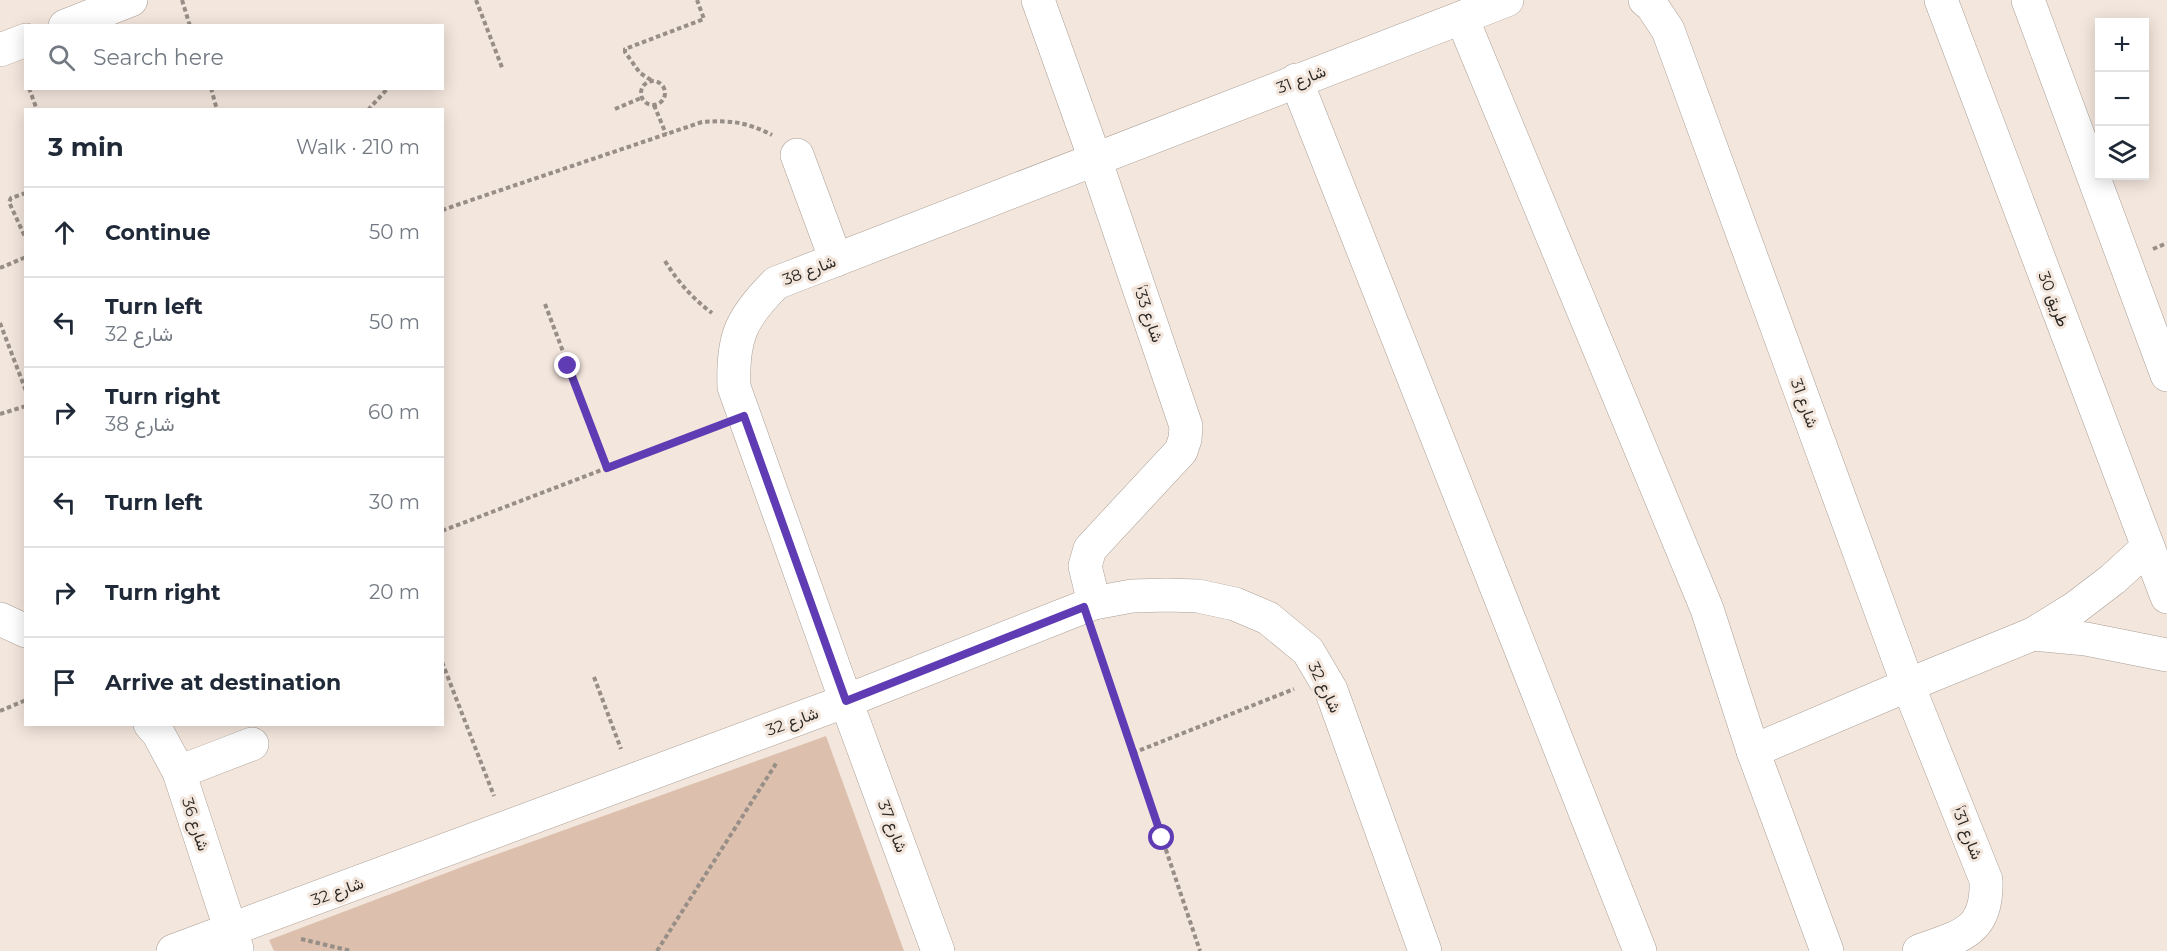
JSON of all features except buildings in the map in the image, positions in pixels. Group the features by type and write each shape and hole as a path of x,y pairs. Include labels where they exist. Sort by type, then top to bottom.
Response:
{"main road":[{"path":"69,24 131,0"},
{"name":"شارع 33أ","path":"1038,0 1186,426 1185,439 1180,451 1090,549 1085,566 1089,605"},
{"name":"شارع 31","path":"1095,159 1507,0"},
{"name":"شارع 31","path":"1645,0 1652,6 1668,30 1908,685"},
{"name":"طريق 30","path":"1941,0 2167,597"},
{"path":"2028,0 2167,375"},
{"path":"1462,18 1707,609 1753,751 1827,951"},
{"path":"0,50 24,41"},
{"path":"1296,80 1640,951"},
{"path":"797,155 836,260"},
{"name":"شارع 38","path":"846,701 734,387 733,357 740,328 755,304 776,283 1095,159"},
{"path":"1753,751 2033,634 2094,594 2148,547"},
{"name":"شارع 32","path":"173,951 234,940 506,828 846,701 1089,605 1132,596 1167,595 1198,596 1235,604 1268,618 1308,651 1331,690 1425,951"},
{"path":"0,620 24,630"},
{"path":"2033,634 2086,639 2167,656"},
{"name":"شارع 31أ","path":"1908,685 1986,880 1987,897 1983,913 1974,926 1960,936 1919,951"},
{"name":"شارع 37","path":"846,701 938,951"},
{"name":"شارع 36","path":"152,726 179,772 234,940"},
{"path":"179,772 252,744"}],"path":[{"path":"182,0 189,24"},
{"path":"476,0 503,70"},
{"path":"651,80 641,87 641,98 644,102 654,105 663,100 665,88 657,81 640,73 625,52 625,48 703,20 704,16 697,0"},
{"path":"30,90 36,108"},
{"path":"212,90 216,108"},
{"path":"370,108 386,90"},
{"path":"615,109 641,98"},
{"path":"654,105 666,134"},
{"path":"444,209 702,122 728,120 754,126 777,138 797,155"},
{"path":"24,194 11,198 9,202 24,235"},
{"path":"0,268 24,258"},
{"path":"665,261 696,302 717,317 740,328"},
{"path":"545,304 607,468"},
{"path":"0,323 24,386"},
{"path":"0,414 24,407"},
{"path":"444,530 744,416"},
{"path":"1089,605 1133,753 1200,951"},
{"path":"444,667 506,828"},
{"path":"594,677 632,781"},
{"path":"1133,753 1323,677"},
{"path":"0,711 24,701"},
{"path":"657,951 807,715"}],"shaded area":[{"path":"826,736 904,951 274,951 269,940 475,862"}],"route":[{"path":"568,366 607,468 744,416 846,701 1084,607 1162,838"}]}
